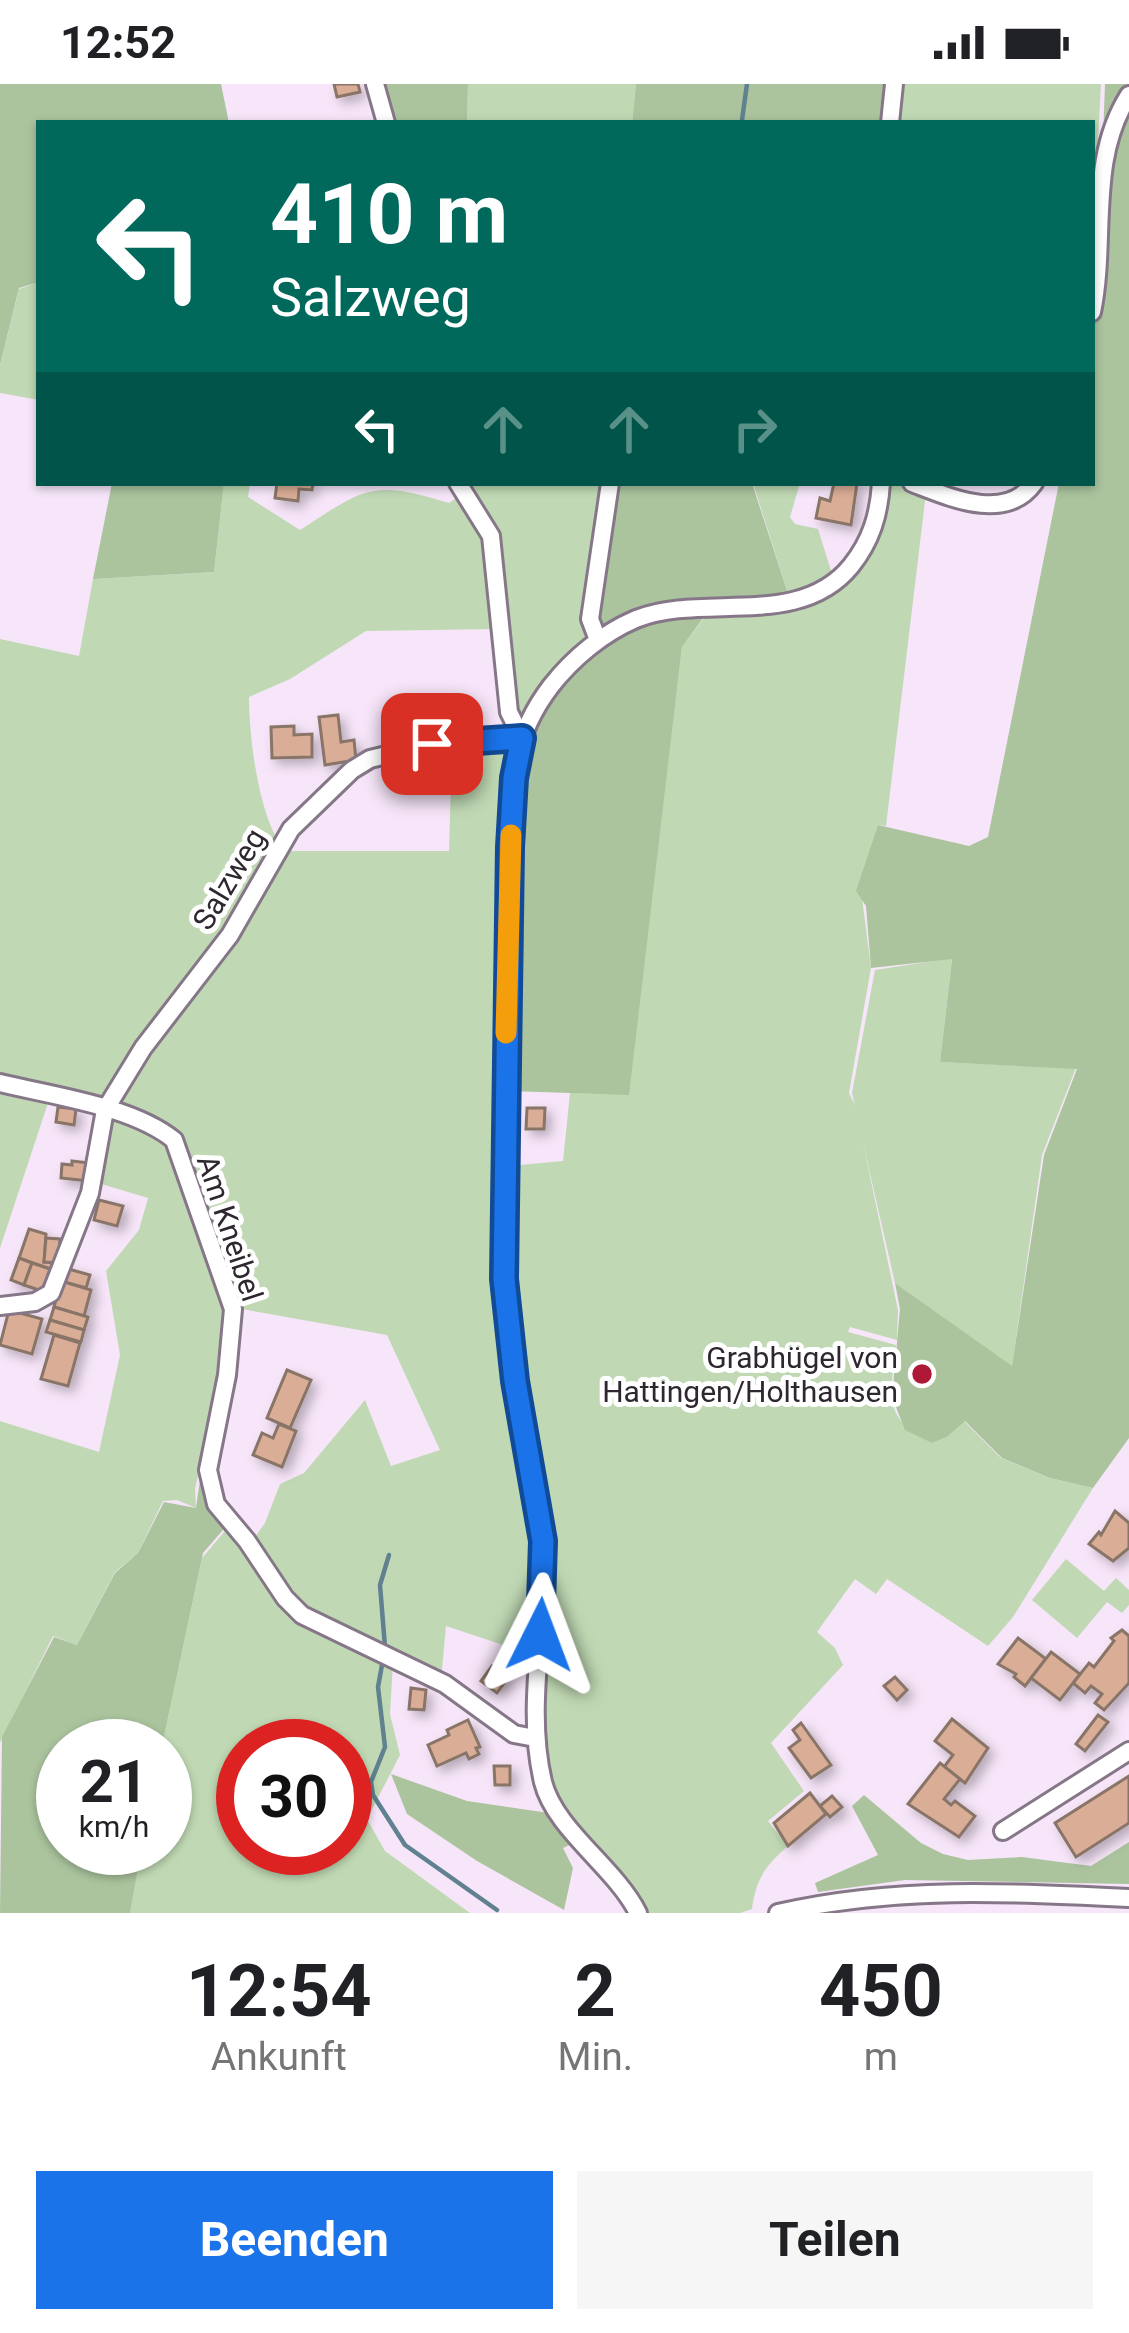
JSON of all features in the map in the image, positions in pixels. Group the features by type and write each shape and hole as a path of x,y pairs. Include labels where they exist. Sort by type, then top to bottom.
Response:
{"street":[{"path":"375,84 385,120"},
{"path":"890,120 894,84"},
{"path":"1095,271 1102,175 1112,124 1129,95"},
{"path":"460,486 491,536 508,712 522,738"},
{"path":"598,640 590,619 610,486"},
{"path":"638,1913 612,1871 556,1809 545,1789 535,1738 543,1541 515,1381 504,1279 514,778 522,738 551,686 598,640 660,612 763,605 822,591 845,573 867,544 881,486"},
{"path":"920,486 957,500 993,504 1009,503 1032,486"},
{"name":"Salzweg","path":"105,1110 143,1048 230,934 291,830 352,770 370,759 432,744 522,738"},
{"name":"Am Kneibel","path":"0,1082 124,1112 174,1140 232,1310 227,1375 208,1470 216,1504 285,1598 302,1616 445,1684 514,1734 535,1738"},
{"path":"0,1306 34,1302 51,1293 90,1193 105,1110"},
{"path":"1003,1831 1129,1751"},
{"path":"778,1913 885,1894 1129,1898"}],"green space":[{"path":"0,84 221,84 228,120 36,120 36,283 19,288 0,365"},
{"path":"377,84 468,84 467,120 387,120"},
{"path":"468,84 636,84 632,120 467,120"},
{"path":"636,84 893,84 889,120 632,120"},
{"path":"902,84 1101,84 1095,198 1095,120 898,120"},
{"path":"1105,84 1129,84 1129,1438 1093,1488 1050,1478 1002,1458 965,1421 932,1443 905,1430 892,1397 900,1309 895,1283 1012,1366 1044,1155 1077,1069 940,1062 952,959 871,968 866,906 856,891 878,825 969,846 988,837 1058,486 1095,486"},
{"path":"36,283 36,399 0,393 0,365 19,289"},
{"path":"111,486 224,486 214,572 93,579"},
{"path":"224,486 250,486 248,497 300,530 355,497 385,490 449,503 462,494 484,525 496,629 366,631 290,679 249,697 262,799 285,851 449,851 452,747 510,747 502,909 497,1280 536,1542 533,1655 446,1626 441,1680 297,1608 252,1541 265,1523 280,1484 304,1473 365,1400 391,1466 440,1450 387,1335 242,1309 235,1302 177,1137 0,1080 0,639 79,656 93,579 214,572"},
{"path":"464,486 609,486 586,646 519,728 495,547"},
{"path":"612,486 753,486 789,597 713,605 682,647 629,1095 510,1091 511,913 522,737 564,677 603,644 592,621"},
{"path":"754,486 799,486 790,517 795,524 818,529 833,577 789,597"},
{"path":"888,486 926,493 886,826 878,825 861,890 871,968 849,1093 855,1105 852,1093 875,970 952,958 940,1062 1076,1068 1042,1155 1012,1367 895,1283 863,1143 898,1310 897,1340 850,1327 848,1332 896,1345 893,1403 896,1414 915,1433 932,1443 964,1421 1001,1458 1050,1478 1093,1488 1013,1617 988,1646 887,1579 876,1594 855,1579 817,1632 835,1648 843,1665 771,1743 804,1791 768,1821 788,1846 763,1874 752,1909 646,1913 617,1868 564,1810 551,1784 543,1737 548,1587 510,1312 509,1166 563,1161 570,1093 628,1094 682,647 705,617 776,612 827,595 853,560"},
{"path":"0,1087 49,1100 0,1248"},
{"path":"119,1116 171,1146 227,1314 222,1372 195,1489 196,1508 177,1500 163,1501 138,1553 115,1572 77,1645 53,1636 0,1743 0,1421 99,1452 120,1355 106,1271 139,1230 148,1198 98,1183 110,1123"},
{"path":"205,1444 229,1523 203,1553 168,1719 36,1719 36,1875 137,1875 130,1913 0,1913 2,1737 54,1637 77,1645 115,1573 138,1553 164,1502 196,1508"},
{"path":"230,1525 275,1588 393,1663 390,1714 400,1755 372,1809 372,1719 216,1719 216,1875 372,1875 372,1828 385,1851 470,1913 130,1913 137,1875 192,1875 192,1719 168,1719 202,1558"},
{"path":"1066,1559 1104,1591 1116,1578 1129,1590 1129,1605 1122,1613 1107,1602 1077,1638 1032,1600"},
{"path":"391,1774 467,1801 549,1813 574,1843 563,1848 573,1868 564,1910 407,1814"},
{"path":"864,1795 921,1843 968,1860 1022,1857 1091,1866 1129,1842 1129,1884 905,1880 818,1892 815,1883 878,1855 852,1806"}],"building":[{"path":"334,84 358,84 360,92 337,97"},
{"path":"277,486 313,486 312,490 299,489 298,501 275,498"},
{"path":"833,486 857,486 851,525 816,518 820,498 830,501"},
{"path":"338,715 341,742 354,740 356,760 325,765 319,717"},
{"path":"294,726 294,735 312,734 312,757 272,758 271,727"},
{"path":"58,1107 76,1109 74,1125 56,1122"},
{"path":"527,1108 545,1108 544,1129 526,1129"},
{"path":"72,1161 90,1163 89,1181 61,1178 62,1164 72,1165"},
{"path":"99,1200 123,1206 117,1226 94,1220"},
{"path":"29,1229 46,1234 44,1262 53,1262 50,1269 19,1258"},
{"path":"46,1238 60,1239 58,1263 44,1262"},
{"path":"19,1258 32,1263 24,1285 11,1280"},
{"path":"32,1263 50,1269 42,1291 24,1285"},
{"path":"65,1268 90,1275 86,1288 61,1281"},
{"path":"61,1281 91,1290 84,1316 54,1307"},
{"path":"54,1307 88,1317 84,1330 50,1320"},
{"path":"9,1310 42,1319 32,1354 0,1345"},
{"path":"50,1320 84,1330 81,1342 46,1332"},
{"path":"54,1335 80,1343 68,1386 41,1379"},
{"path":"287,1370 311,1380 290,1428 267,1418"},
{"path":"279,1424 296,1431 282,1467 253,1455 262,1433 273,1438"},
{"path":"1115,1511 1129,1523 1129,1548 1113,1561 1089,1544 1099,1532 1101,1535"},
{"path":"1122,1630 1129,1636 1129,1683 1104,1710 1095,1703 1102,1694 1091,1686 1085,1693 1073,1683 1089,1663 1094,1667 1114,1641 1111,1638"},
{"path":"1018,1638 1046,1659 1025,1686 1016,1674 998,1664"},
{"path":"1051,1652 1080,1674 1060,1700 1031,1678"},
{"path":"492,1666 508,1678 497,1693 481,1681"},
{"path":"895,1677 907,1690 897,1700 884,1686"},
{"path":"411,1688 426,1690 424,1710 409,1709"},
{"path":"1098,1715 1108,1722 1085,1751 1076,1744"},
{"path":"952,1719 988,1748 965,1783 944,1767 953,1755 935,1741"},
{"path":"468,1720 479,1754 469,1759 466,1753 437,1766 428,1745"},
{"path":"801,1723 831,1765 811,1778 789,1748 800,1740 793,1730"},
{"path":"940,1763 960,1779 944,1799 975,1816 959,1837 908,1804"},
{"path":"494,1766 510,1766 510,1785 495,1785"},
{"path":"1129,1776 1129,1823 1076,1857 1055,1823"},
{"path":"810,1793 826,1814 788,1846 774,1823"},
{"path":"832,1796 842,1807 830,1817 820,1806"}],"waterway":[{"path":"742,120 747,84"},
{"path":"385,1647 380,1585 389,1555"},
{"path":"382,1665 378,1687 385,1747 371,1782 373,1795 405,1845 497,1910"}],"slow traffic":[{"path":"506,1033 511,835"}],"place":[{"name":"Grabhügel von Hattingen/Holthausen","path":"922,1374"}],"route":[{"path":"432,744 522,738 510,847 504,1279 515,1381 543,1541 540,1635"}]}
